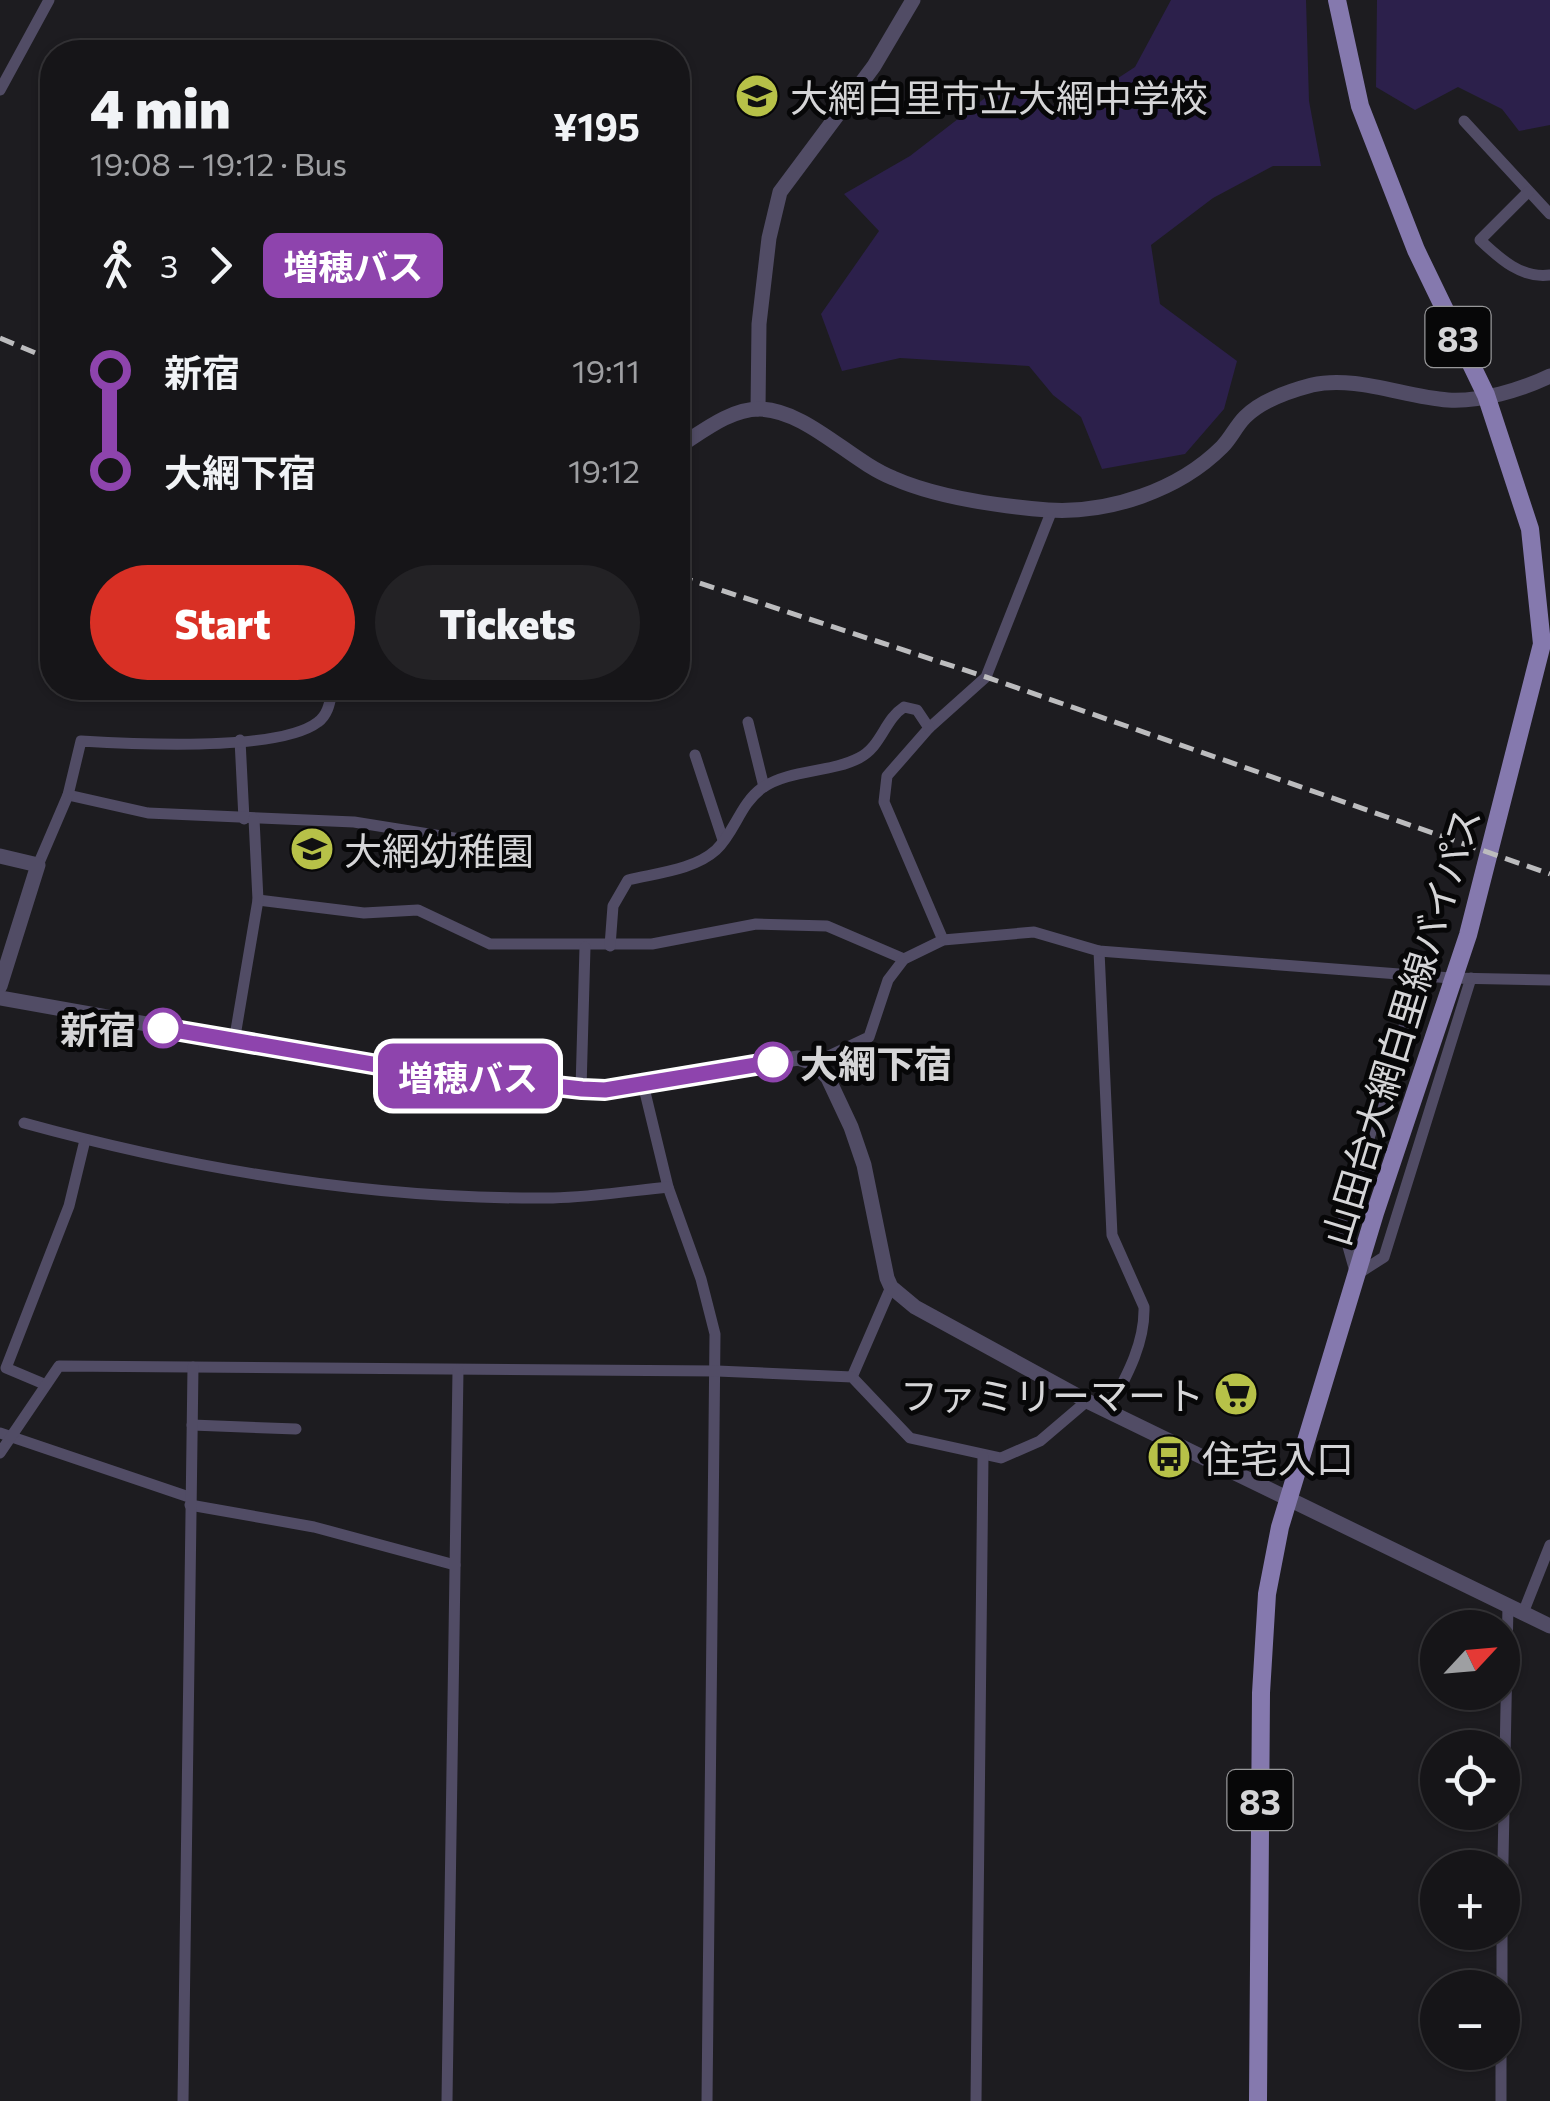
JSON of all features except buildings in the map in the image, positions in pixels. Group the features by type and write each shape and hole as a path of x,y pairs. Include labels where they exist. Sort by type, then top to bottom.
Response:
{"main road":[{"name":"山田台大網白里線バイパス","path":"1258,2101 1261,1693 1267,1594 1286,1500 1375,1212 1468,935 1542,644 1537,560 1486,395 1416,250 1360,106 1337,0"}],"street":[{"path":"0,90 49,0"},
{"path":"758,409 759,324 769,238 780,192 874,66 913,0"},
{"path":"1464,121 1550,214"},
{"path":"1528,192 1480,240 1498,258 1534,277 1550,274"},
{"path":"690,439 723,420 758,409 794,418 857,462 895,480 936,492 1052,510 1106,506 1188,476 1223,446 1244,418 1263,402 1316,384 1355,384 1452,400 1528,387 1550,376"},
{"path":"943,940 884,802 887,776 930,728 986,677 1052,510"},
{"path":"0,986 38,865 68,795 81,741 186,747 240,740 317,724 327,712 330,700"},
{"path":"610,946 613,906 628,880 697,862 723,840 746,803 764,787 860,757 882,738 891,715 904,707 917,710 930,728"},
{"path":"748,722 764,787"},
{"path":"234,1042 258,900 240,740"},
{"path":"694,754 723,840"},
{"path":"68,795 148,813 354,822 466,840"},
{"path":"0,856 38,865"},
{"path":"258,900 364,913 418,910 490,944 652,944 756,924 827,926 904,959"},
{"path":"814,1064 870,1037 888,980 904,959 943,940 1034,932 1098,952 1420,976 1550,980"},
{"path":"582,1089 585,947"},
{"path":"1098,952 1112,1235 1144,1307 1133,1364 1108,1411"},
{"path":"1420,976 1342,1225 1356,1274 1384,1257 1471,978"},
{"path":"0,998 395,1068 582,1089 643,1084 798,1058 814,1064 828,1078 852,1127 891,1287 915,1307 1086,1401 1550,1626"},
{"path":"643,1084 668,1187 702,1279 715,1334 707,2101"},
{"path":"24,1124 85,1140 398,1194 558,1198 668,1187"},
{"path":"44,1384 6,1368 69,1206 85,1140"},
{"path":"852,1377 891,1287"},
{"path":"0,1453 6,1435 59,1366 717,1371 852,1377 910,1438 1001,1458 1022,1453 1086,1401"},
{"path":"183,2101 193,1368"},
{"path":"448,2101 458,1370"},
{"path":"192,1425 296,1429"},
{"path":"6,1435 190,1501 314,1527 455,1565"},
{"path":"976,2101 983,1456"},
{"path":"1523,1613 1550,1545"},
{"path":"1503,1850 1508,1605"},
{"path":"1501,2070 1501,2101"}],"shaded area":[{"path":"1171,0 1306,0 1309,101 1321,166 1273,166 1213,198 1151,245 1160,304 1237,361 1224,409 1185,454 1102,469 1081,417 1053,395 1029,366 900,358 842,371 821,314 879,231 844,194 910,156 998,88 1069,110 1135,67"},
{"path":"1377,0 1550,0 1550,125 1519,131 1502,109 1458,87 1415,110 1376,87"}],"railway":[{"path":"0,338 40,355"},
{"path":"690,580 986,677 1550,874"}],"bus line":[{"name":"増穂バス","path":"163,1028 395,1068 582,1089 605,1090 773,1062"}],"place":[{"name":"大網白里市立大網中学校","path":"757,96"},
{"name":"大網幼稚園","path":"312,849"},
{"name":"新宿","path":"163,1028"},
{"name":"大網下宿","path":"773,1062"},
{"name":"ファミリーマート","path":"1236,1394"},
{"name":"住宅入口","path":"1169,1457"}]}
